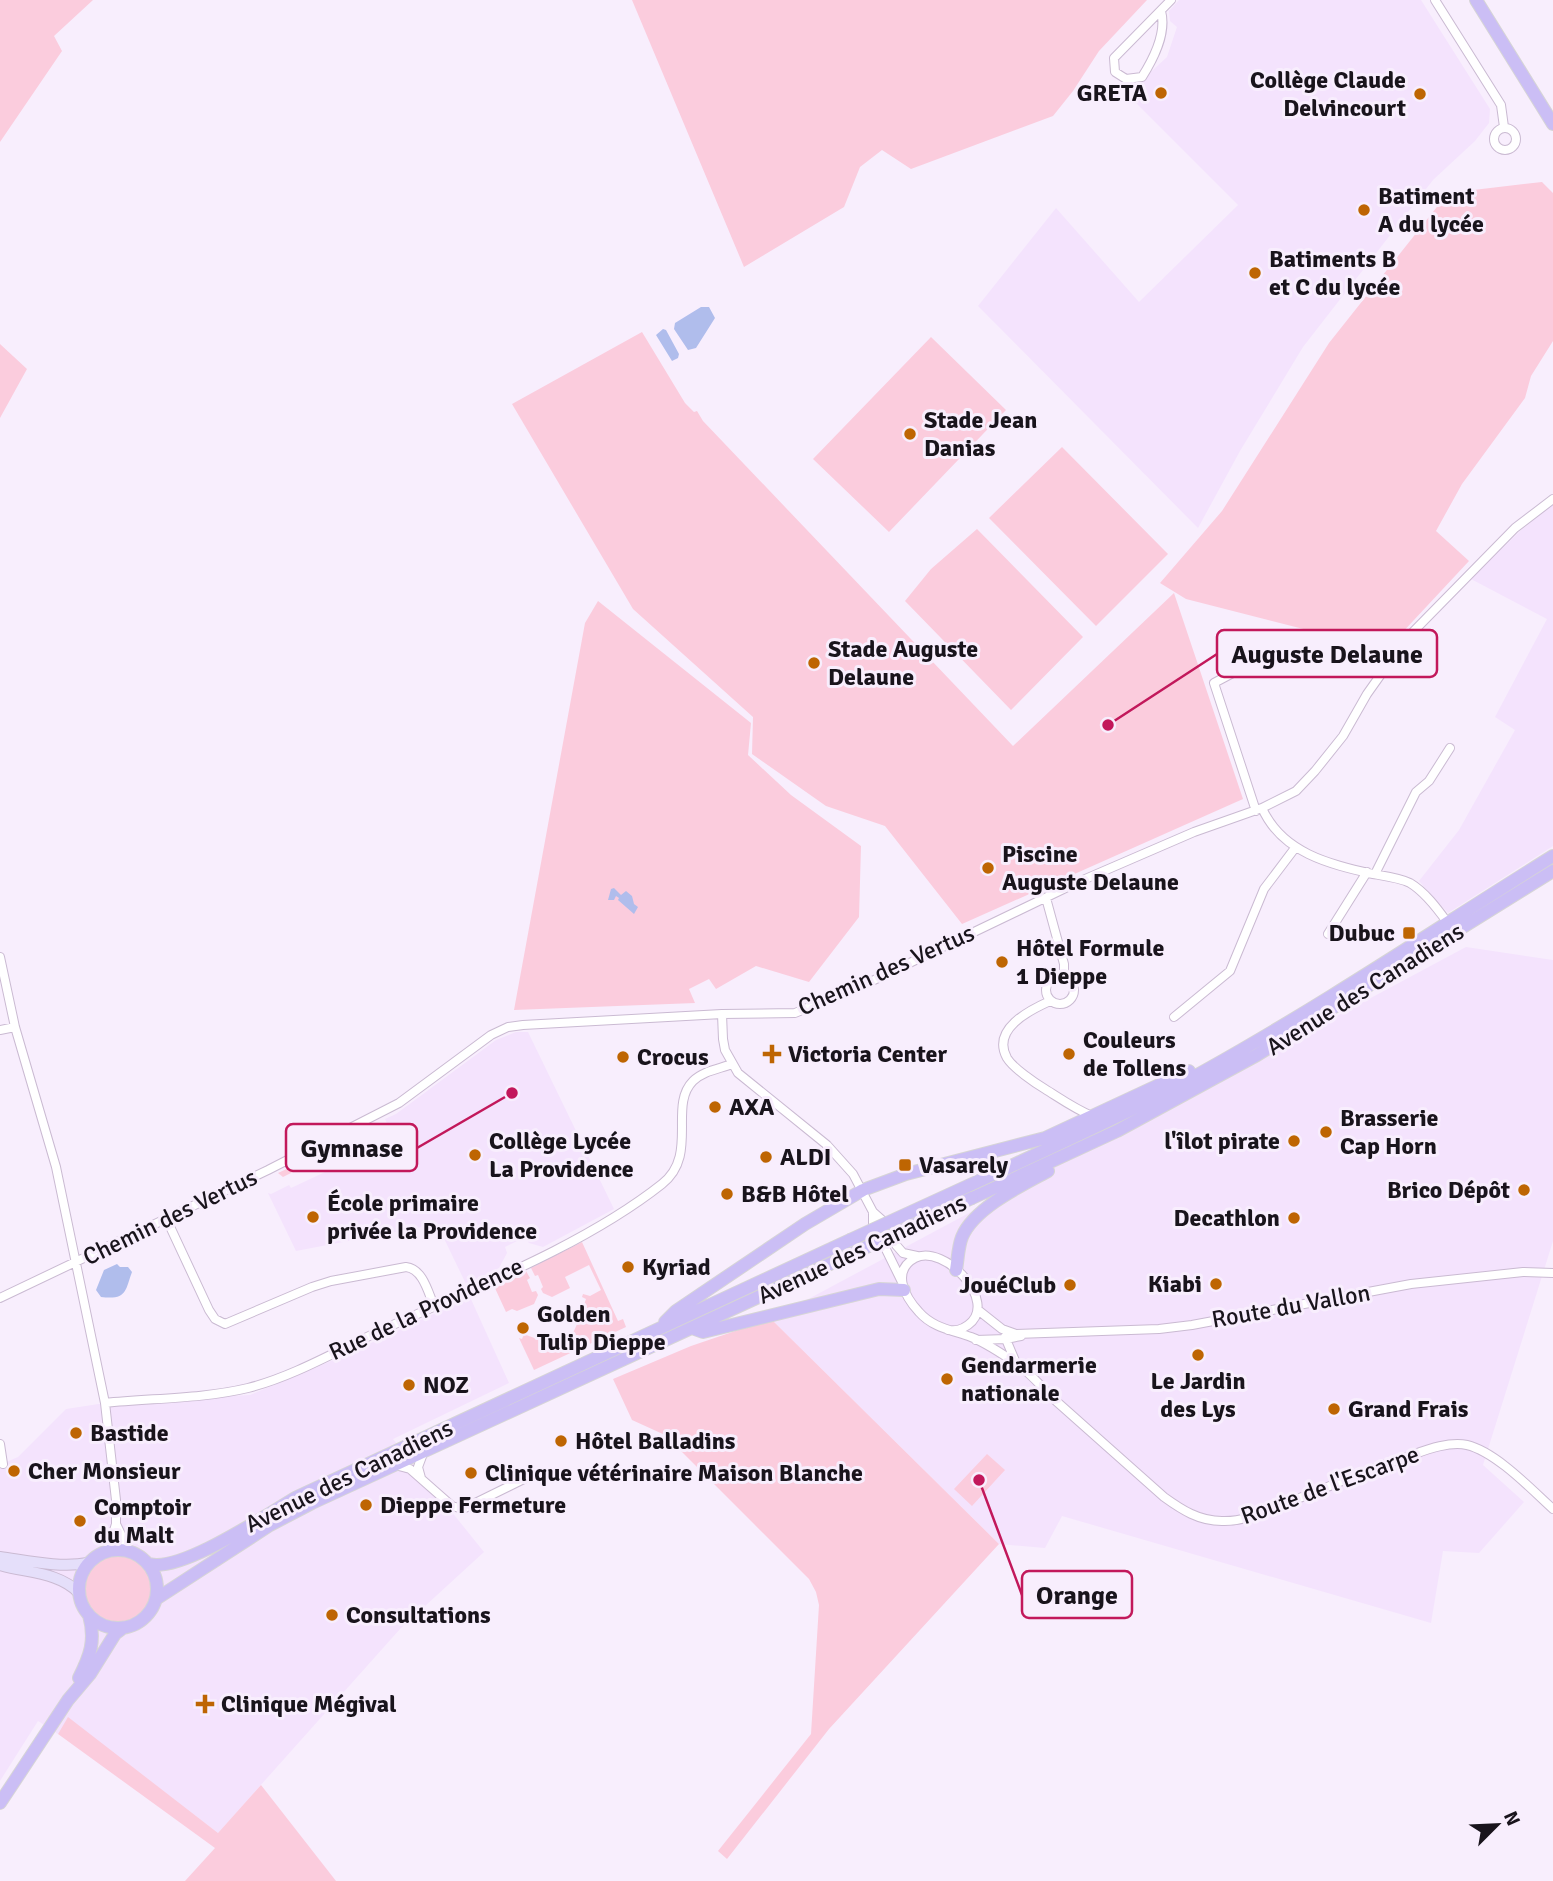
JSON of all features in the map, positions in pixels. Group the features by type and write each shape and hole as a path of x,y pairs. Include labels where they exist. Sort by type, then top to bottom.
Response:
{"main road":[{"path":"1476,0 1553,124"},
{"name":"Avenue des Canadiens","path":"156,1599 270,1525 312,1503 691,1328 1007,1168 1101,1125 1210,1068 1553,856"},
{"name":"Avenue des Canadiens","path":"149,1564 158,1566 178,1562 232,1535 297,1497 660,1328 972,1198 1117,1131 1257,1055 1553,871"},
{"path":"660,1328 676,1311 805,1224 863,1191 906,1174 1045,1138 1195,1068 1210,1068"},
{"path":"956,1270 962,1237 985,1210 1005,1195 1117,1131"},
{"path":"691,1328 703,1332 879,1289 903,1286"},
{"path":"0,1803 68,1700 90,1674 116,1634 147,1615 156,1599 157,1581 149,1564 129,1551 107,1550 88,1563 82,1572 79,1593 89,1615 93,1646 68,1700"},
{"path":"0,1557 54,1564 88,1563"},
{"path":"0,1565 59,1579 69,1583 79,1593"},
{"path":"89,1615 105,1626 123,1628"}],"street":[{"path":"1161,11 1164,24 1150,64 1142,77 1126,79 1115,72 1114,58 1171,0"},
{"path":"1435,0 1500,105 1504,127"},
{"name":"Chemin des Vertus","path":"0,1297 75,1263 399,1103 491,1035 508,1027 722,1014 795,1013 870,982 1046,898 1194,832 1259,809 1296,790 1343,736 1367,694 1395,654 1438,605 1515,528 1553,499"},
{"path":"1244,667 1214,683 1259,809 1270,824 1295,848 1315,858 1408,882 1423,893 1447,922"},
{"path":"1328,934 1371,873 1416,792 1429,781 1450,748"},
{"path":"1174,1017 1230,971 1264,889 1295,848"},
{"path":"1046,898 1064,964 1064,976"},
{"path":"0,957 15,1027 56,1167 105,1403 116,1500 116,1524 107,1550"},
{"path":"1050,1001 1042,989 1054,977 1064,976 1074,989 1072,998 1063,1004 1050,1001 1024,1014 1012,1024 1004,1048 1008,1060 1037,1084 1079,1111 1092,1116"},
{"path":"722,1014 723,1039 732,1063 747,1082 822,1141 853,1174 873,1212 882,1220 903,1253 938,1257 956,1270 973,1289 979,1305 971,1323 961,1330 948,1330 929,1321 920,1313 903,1286 873,1223 873,1212"},
{"path":"0,1030 15,1027"},
{"name":"Rue de la Providence","path":"105,1403 223,1392 257,1385 434,1306 589,1232 664,1182 674,1172 680,1158 684,1098 687,1090 700,1076 732,1063"},
{"path":"166,1218 209,1310 215,1319 225,1324 331,1281 406,1267 414,1268 420,1275 434,1306"},
{"path":"903,1286 906,1266 917,1256"},
{"name":"Route du Vallon","path":"1028,1335 1159,1329 1411,1284 1523,1272 1553,1273"},
{"path":"978,1310 1002,1329 1028,1335"},
{"name":"Route de l'Escarpe","path":"1002,1329 1016,1363"},
{"name":"Route de l'Escarpe","path":"948,1330 976,1340 1016,1363 1164,1497 1200,1518 1213,1521 1237,1520 1404,1457 1456,1445 1467,1445 1490,1455 1553,1508"},
{"path":"976,1340 1028,1335"},
{"path":"0,1444 3,1464"},
{"path":"421,1481 418,1466 424,1451"},
{"path":"395,1465 410,1469 452,1506 463,1509 530,1476"},
{"path":"116,1524 129,1551"}],"shaded area":[{"path":"0,0 93,0 54,36 62,51 0,142"},
{"path":"632,0 1147,0 1099,51 1053,116 911,169 882,150 860,167 844,207 744,267"},
{"path":"1179,0 1421,0 1490,109 1489,123 1475,141 1433,180 1303,347 1240,451 1198,528 978,306 1056,208 1139,302 1238,205 1127,94 1167,57 1177,27 1170,21 1169,11"},
{"path":"1542,182 1553,193 1553,341 1531,376 1525,398 1462,484 1436,531 1469,561 1386,650 1186,599 1160,583 1222,511 1329,343 1448,193"},
{"name":"Stade Auguste Delaune","path":"642,332 685,403 694,412 697,411 703,421 1013,746 1174,593 1243,799 962,924 885,826 826,806 752,754 753,717 633,609 512,404"},
{"name":"Stade Jean Danias","path":"931,337 1006,410 889,532 813,459"},
{"path":"0,344 27,369 0,418"},
{"path":"1062,447 1168,554 1096,626 989,518"},
{"path":"1553,504 1553,846 1448,913 1419,881 1459,830 1515,730 1495,717 1547,619 1471,579 1520,531"},
{"path":"977,529 1083,637 1011,710 905,601 931,569"},
{"path":"598,601 751,723 748,755 791,795 861,846 859,917 809,982 756,966 716,989 709,979 689,989 695,1003 514,1010 585,623"},
{"path":"1466,947 1553,960 1553,1241 1483,1465 1524,1502 1479,1553 1443,1551 1431,1623 1062,1516 1045,1548 999,1544 771,1319"},
{"name":"Collège Lycée La Providence","path":"516,1032 528,1032 614,1209 543,1247 529,1243 525,1237 505,1247 507,1253 499,1268 466,1284 437,1224 296,1251 268,1193 289,1185 291,1188 387,1143 392,1134 385,1119 396,1114 496,1040"},
{"path":"338,1145 337,1150 283,1177 278,1173"},
{"path":"582,1242 618,1321 623,1319 626,1327 534,1370 519,1338 522,1339 524,1334 552,1343 567,1340 576,1326 586,1299 582,1297 583,1294 590,1296 601,1290 589,1265 565,1277 570,1288 552,1297 543,1293 538,1275 535,1276 531,1268"},
{"path":"526,1271 532,1292 536,1291 538,1295 534,1304 506,1312 494,1286"},
{"path":"470,1297 509,1383 393,1439 484,1552 400,1629 218,1833 68,1718 58,1734 38,1721 0,1781 0,1454 4,1463 18,1457 66,1409 105,1403 250,1395 343,1356"},
{"path":"771,1319 999,1544 829,1729 727,1859 718,1851 811,1734 819,1605 816,1592 809,1579 665,1435 632,1420 613,1379 691,1346"},
{"path":"987,1454 1005,1470 972,1506 954,1489"},
{"path":"118,1555 131,1558 142,1565 149,1576 152,1589 149,1602 142,1613 131,1620 118,1623 105,1620 94,1613 87,1602 84,1589 87,1576 94,1565 105,1558"},
{"path":"68,1717 218,1833 261,1785 336,1881 185,1881 215,1848 58,1734"}],"water":[{"path":"701,307 709,307 715,318 696,348 688,350 674,329 675,323"},
{"path":"663,329 679,354 678,358 672,361 656,335"},
{"path":"614,888 621,895 626,891 632,896 638,907 634,914 616,896 614,900 608,900 611,889"},
{"path":"117,1264 120,1267 128,1267 132,1272 126,1289 116,1297 101,1297 96,1290 104,1270"}],"place":[{"name":"GRETA","path":"1161,93"},
{"name":"Collège Claude Delvincourt","path":"1420,94"},
{"name":"Batiment A du lycée","path":"1364,210"},
{"name":"Batiments B et C du lycée","path":"1255,273"},
{"name":"Stade Jean Danias","path":"910,434"},
{"name":"Stade Auguste Delaune","path":"814,663"},
{"name":"Auguste Delaune","path":"1108,725"},
{"name":"Piscine Auguste Delaune","path":"988,868"},
{"name":"Dubuc","path":"1409,933"},
{"name":"Hôtel Formule 1 Dieppe","path":"1002,962"},
{"name":"Victoria Center","path":"772,1054"},
{"name":"Couleurs de Tollens","path":"1069,1054"},
{"name":"Crocus","path":"623,1057"},
{"name":"Gymnase","path":"512,1093"},
{"name":"AXA","path":"715,1107"},
{"name":"Brasserie Cap Horn","path":"1326,1132"},
{"name":"l'îlot pirate","path":"1294,1141"},
{"name":"Collège Lycée La Providence","path":"475,1155"},
{"name":"ALDI","path":"766,1157"},
{"name":"Vasarely","path":"905,1165"},
{"name":"Brico Dépôt","path":"1524,1190"},
{"name":"B&B Hôtel","path":"727,1194"},
{"name":"École primaire privée la Providence","path":"313,1217"},
{"name":"Decathlon","path":"1294,1218"},
{"name":"Kyriad","path":"628,1267"},
{"name":"Kiabi","path":"1216,1284"},
{"name":"JouéClub","path":"1070,1285"},
{"name":"Golden Tulip Dieppe","path":"523,1328"},
{"name":"Le Jardin des Lys","path":"1198,1355"},
{"name":"Gendarmerie nationale","path":"947,1379"},
{"name":"NOZ","path":"409,1385"},
{"name":"Grand Frais","path":"1334,1409"},
{"name":"Bastide","path":"76,1433"},
{"name":"Hôtel Balladins","path":"561,1441"},
{"name":"Cher Monsieur","path":"14,1471"},
{"name":"Clinique vétérinaire Maison Blanche","path":"471,1473"},
{"name":"Orange","path":"979,1480"},
{"name":"Dieppe Fermeture","path":"366,1505"},
{"name":"Comptoir du Malt","path":"80,1521"},
{"name":"Consultations","path":"332,1615"},
{"name":"Clinique Mégival","path":"205,1704"}]}
